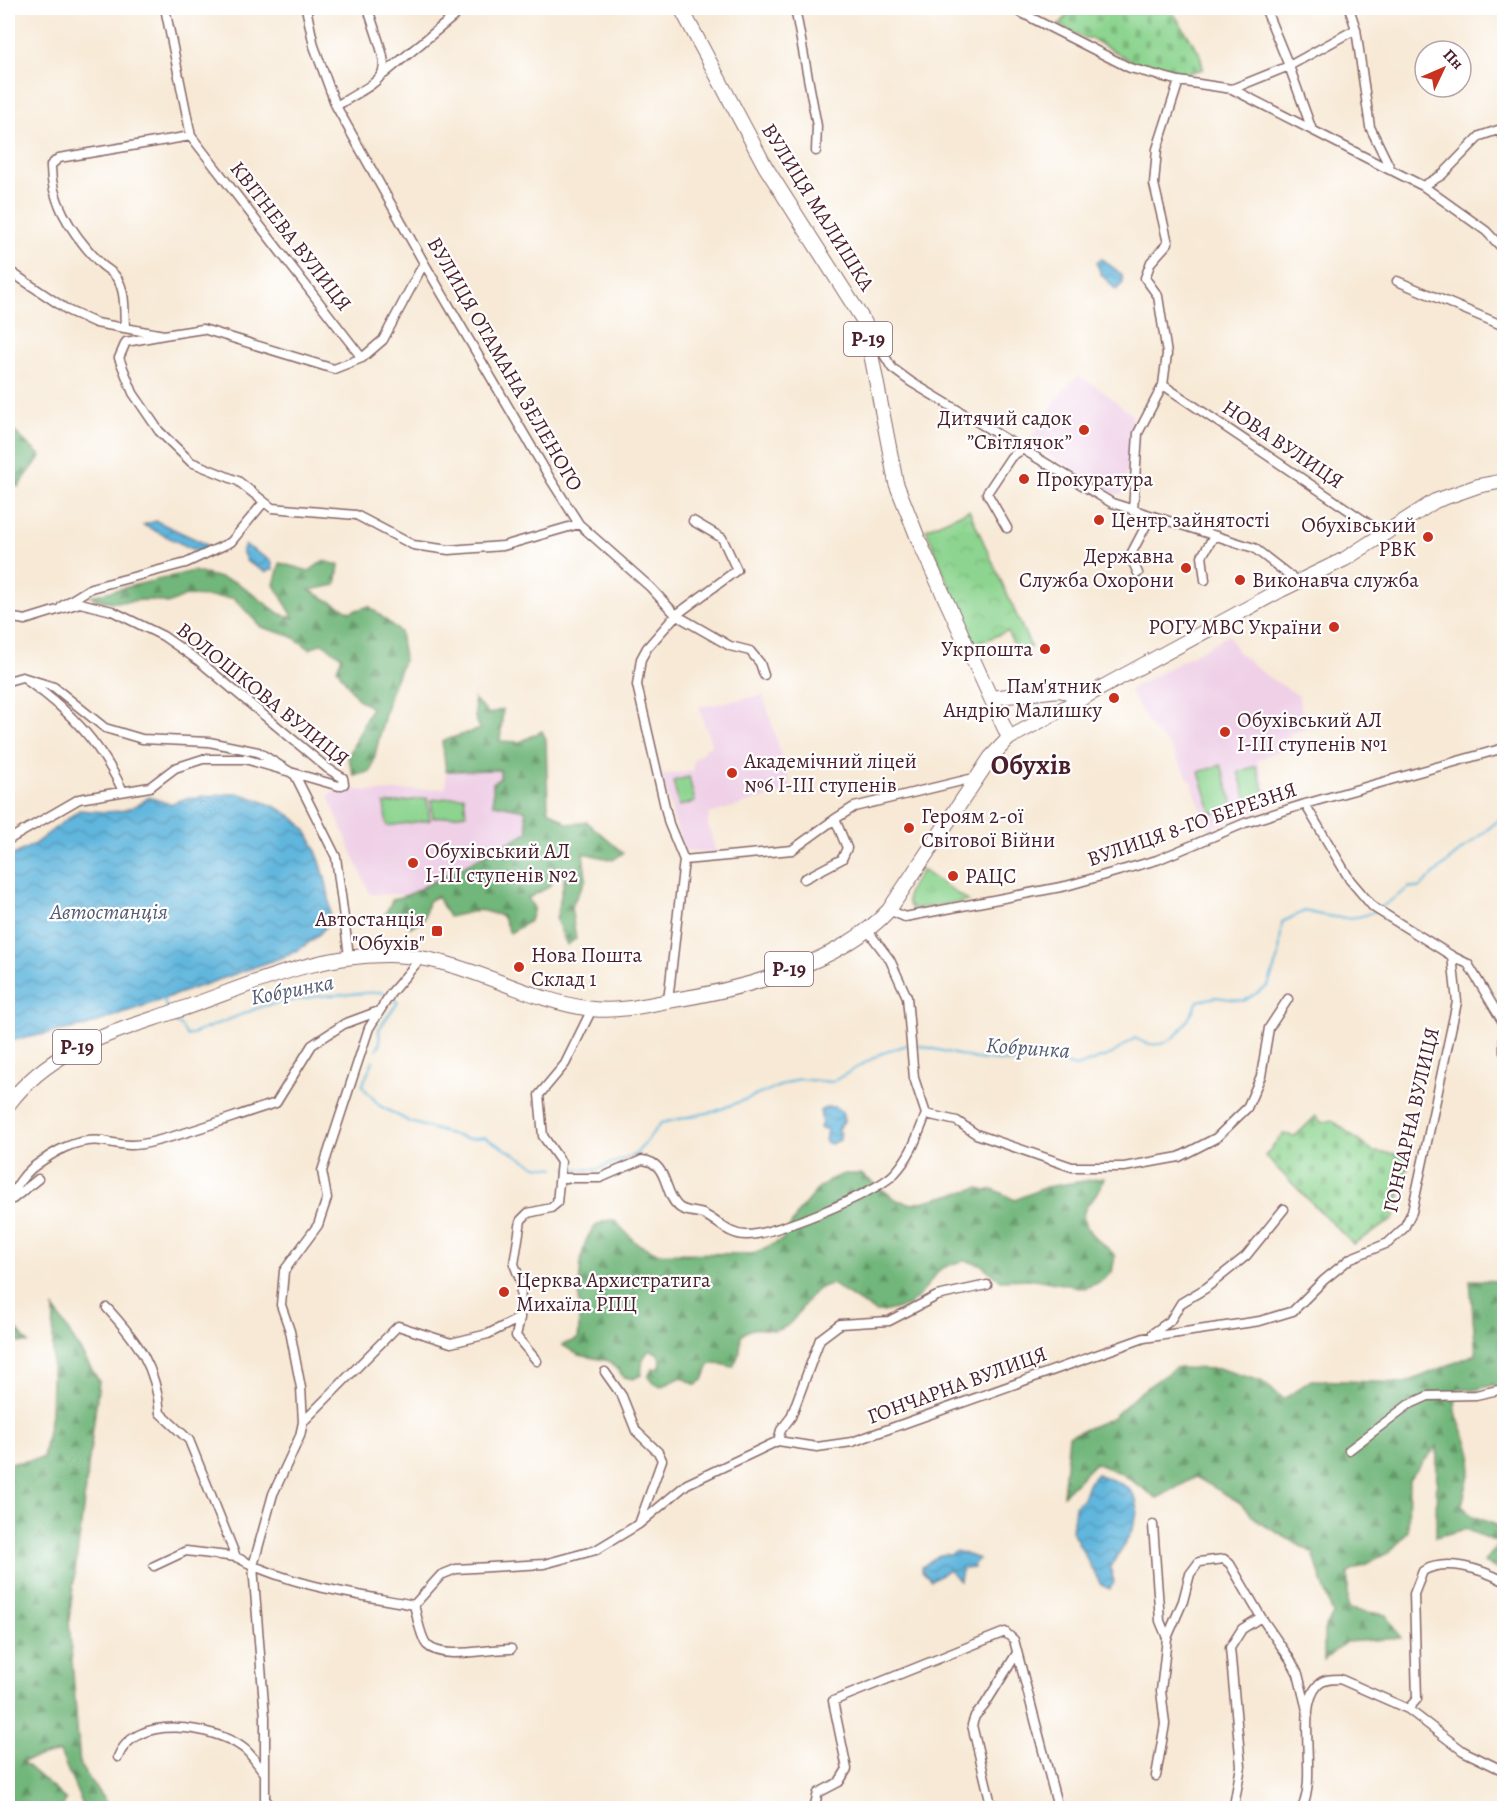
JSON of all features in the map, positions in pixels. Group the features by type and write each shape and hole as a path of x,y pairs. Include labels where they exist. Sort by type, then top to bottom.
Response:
{"main road":[{"name":"ВУЛИЦЯ МАЛИШКА","path":"681,8 765,166 865,323 897,483 920,541 1009,738"},
{"path":"1009,738 1084,696 1345,559 1449,495 1504,481"},
{"path":"990,698 1059,690 1084,696"},
{"name":"Р-19","path":"8,1105 40,1071 67,1051 280,973 323,960 348,956 392,955 421,958 446,963 550,999 592,1009 617,1009 704,996 761,980 839,949 868,931 889,910 991,757 1009,738"}],"street":[{"name":"КВІТНЕВА ВУЛИЦЯ","path":"165,8 191,136 362,358"},
{"name":"ВУЛИЦЯ ОТАМАНА ЗЕЛЕНОГО","path":"306,8 314,46 336,106 423,263 579,524 650,587 676,615 730,646 750,651 760,663 764,675"},
{"path":"371,8 370,15 385,59 384,74"},
{"path":"336,106 378,81 464,8"},
{"path":"795,8 817,126 816,151"},
{"path":"1012,8 1130,68 1179,81 1232,89 1423,186 1478,224 1504,250"},
{"path":"1265,8 1312,130"},
{"path":"1349,8 1356,29 1370,127 1391,170"},
{"path":"1468,8 1474,8"},
{"path":"1232,89 1289,66 1356,29"},
{"path":"1133,510 1138,433 1163,385 1167,354 1158,296 1145,278 1151,262 1168,243 1154,183 1157,149 1179,81"},
{"path":"1423,186 1442,175 1480,136 1498,130 1504,137"},
{"path":"125,326 122,292 117,278 100,263 79,238 58,205 50,176 51,165 59,158 191,136"},
{"path":"423,263 383,340 362,358 334,369 202,329 126,342 119,358 133,393 159,431 191,462 238,481 272,508 356,515 413,545 449,550 503,546 579,524"},
{"path":"8,270 69,311 96,323 125,326 164,335"},
{"path":"1397,281 1504,326"},
{"path":"865,323 892,368 911,382 1112,503 1254,548 1298,582"},
{"name":"НОВА ВУЛИЦЯ","path":"1163,385 1383,534"},
{"path":"1007,528 987,494 1011,457 1023,449"},
{"path":"46,616 91,588 186,563 231,542 264,502"},
{"path":"1138,573 1130,556 1151,516"},
{"path":"668,1001 684,860 669,824 637,685 641,659 647,648 676,615 737,570 722,538 693,521"},
{"path":"1205,580 1202,556 1214,536"},
{"name":"ВОЛОШКОВА ВУЛИЦЯ","path":"8,616 25,620 46,616 80,603 94,605 163,636 199,661 327,768 343,778 344,784 339,786 295,774"},
{"path":"22,677 55,700 76,720 108,760 123,791"},
{"path":"8,681 22,677 54,687 105,728 142,739 209,742 258,752 295,774 336,857 348,956"},
{"name":"ВУЛИЦЯ 8-ГО БЕРЕЗНЯ","path":"889,910 905,917 1066,886 1157,860 1245,823 1305,804 1504,748"},
{"path":"8,840 80,799 110,796 123,791 150,787 175,768 203,759 245,759 295,774"},
{"path":"684,860 792,850 854,807 978,777"},
{"path":"1305,804 1350,880 1373,907 1468,964 1504,1024 1504,1052"},
{"path":"804,879 842,859 847,848 836,819"},
{"path":"560,1178 600,1178 642,1160 649,1160 666,1178 674,1202 681,1209 705,1214 734,1233 747,1235 800,1223 892,1176 912,1153 926,1114 914,1078 907,997 900,978 868,931"},
{"name":"ГОНЧАРНА ВУЛИЦЯ","path":"1144,1338 1260,1322 1293,1311 1352,1258 1388,1243 1404,1228 1413,1212 1457,1002 1452,956"},
{"path":"270,1809 265,1798 265,1717 253,1566 273,1494 300,1436 303,1422 301,1388 293,1343 280,1305 285,1271 318,1225 327,1198 322,1171 369,1028 389,997 421,958"},
{"path":"926,1114 957,1121 976,1134 1072,1167 1124,1167 1179,1157 1216,1138 1247,1108 1261,1076 1269,1028 1288,999"},
{"path":"537,1361 516,1336 520,1318 521,1282 514,1264 521,1220 528,1213 551,1208 557,1203 561,1162 543,1136 539,1095 565,1064 592,1009"},
{"path":"38,1179 14,1199 13,1193 27,1172 52,1152 81,1142 100,1141 122,1146 147,1143 276,1103 312,1045 344,1024 380,1011"},
{"name":"ГОНЧАРНА ВУЛИЦЯ","path":"778,1441 817,1447 852,1442 1144,1338 1163,1328 1180,1303 1206,1288 1246,1256 1284,1209"},
{"path":"414,1605 441,1575 456,1569 544,1564 596,1550 639,1524 687,1484 778,1441 781,1430 791,1416 820,1339 827,1331 840,1324 889,1321 937,1296 987,1285"},
{"path":"107,1308 131,1334 147,1358 158,1392 160,1413 189,1440 236,1557"},
{"path":"303,1422 398,1326 451,1343 488,1334 520,1318"},
{"path":"605,1372 622,1396 636,1431 658,1452 662,1460 639,1524"},
{"path":"1349,1450 1408,1405 1428,1396 1476,1395 1504,1387 1504,1419"},
{"path":"1154,1525 1160,1621 1167,1638"},
{"path":"154,1566 186,1551 236,1557 253,1566 339,1591 414,1605"},
{"path":"1156,1776 1165,1724 1161,1691 1167,1638 1183,1601 1190,1574 1199,1562 1224,1559 1230,1564 1298,1674 1308,1714"},
{"path":"1408,1709 1417,1699 1414,1594 1423,1571 1432,1566 1463,1566 1487,1572 1504,1581"},
{"path":"414,1605 426,1644 437,1652 456,1654 511,1649"},
{"path":"1235,1800 1242,1766 1230,1648 1242,1629 1261,1617"},
{"path":"814,1809 818,1793 839,1782 847,1769 833,1701 1005,1632 1014,1640 1058,1809"},
{"path":"992,1809 972,1725 975,1716 1017,1653"},
{"path":"1302,1809 1307,1792 1309,1701 1318,1683 1340,1679 1408,1709 1463,1751 1504,1771"},
{"path":"118,1756 121,1749 148,1731 182,1727 220,1735 244,1748 264,1772"}],"shaded area":[{"name":"Дитячий садок ”Світлячок”","path":"1078,376 1099,388 1133,416 1124,493 1114,495 1028,443 1062,391"},
{"name":"Обухівський АЛ І-ІІІ ступенів №1","path":"1229,635 1237,651 1268,677 1298,695 1307,729 1289,734 1293,746 1257,760 1272,806 1208,829 1192,784 1169,745 1153,731 1129,690"},
{"name":"Академічний ліцей №6 І-ІІІ ступенів","path":"763,695 792,790 709,814 708,824 716,853 683,850 661,775 693,771 693,761 711,744 699,707"},
{"name":"Обухівський АЛ І-ІІІ ступенів №2","path":"500,770 501,778 526,810 528,832 408,895 370,894 328,796 340,788 378,792 446,788 446,771"}],"green space":[{"path":"1074,8 1170,8 1200,54 1203,69 1176,76 1131,61 1091,38 1084,38 1059,25"},
{"path":"8,426 41,456 18,487 8,479"},
{"path":"969,510 1031,647 1018,653 1007,631 973,646 926,529"},
{"path":"323,561 339,565 336,585 309,590 350,612 369,606 400,632 404,659 390,694 371,771 354,776 348,757 371,708 357,698 337,669 342,657 322,643 310,649 291,636 261,627 234,598 186,596 168,604 149,600 111,602 91,596 193,571 236,582 280,614 294,618 274,585 280,563 309,571"},
{"path":"474,699 489,714 503,709 500,741 520,742 542,731 546,739 548,809 568,824 587,822 623,853 613,860 583,853 586,879 571,907 576,939 567,945 556,920 565,876 557,871 549,887 528,898 534,908 530,921 510,933 502,916 480,910 449,917 437,896 428,901 424,919 410,927 406,913 385,915 393,899 408,895 528,832 525,810 493,804 493,783 500,778 500,770 446,771 442,741 480,729 475,717"},
{"path":"1221,765 1234,807 1212,814 1199,772"},
{"path":"1256,766 1266,797 1248,803 1238,772"},
{"path":"689,777 695,802 679,806 673,781"},
{"path":"464,796 466,814 433,818 431,800"},
{"path":"427,798 430,820 387,826 384,804"},
{"path":"922,870 968,901 912,909 907,899 908,894"},
{"path":"1316,1116 1322,1123 1332,1120 1373,1152 1411,1155 1393,1220 1353,1244 1265,1156 1283,1134 1295,1136"},
{"path":"844,1174 861,1174 897,1200 913,1204 978,1188 985,1191 993,1189 1015,1200 1046,1187 1104,1178 1083,1216 1090,1232 1115,1256 1112,1272 1100,1282 1085,1288 1034,1279 1000,1280 980,1264 964,1261 940,1269 920,1295 908,1306 883,1312 875,1312 832,1284 823,1286 811,1296 785,1327 774,1330 758,1328 747,1331 741,1336 740,1352 733,1367 717,1363 709,1365 703,1380 696,1385 682,1377 660,1386 652,1382 648,1377 652,1369 660,1368 661,1359 656,1352 648,1351 643,1359 641,1375 633,1379 624,1377 609,1361 579,1355 562,1345 578,1339 580,1269 583,1250 589,1234 599,1224 614,1220 636,1243 657,1253 752,1254 782,1240 800,1210 816,1191 829,1180"},
{"path":"1470,1280 1502,1281 1499,1346 1504,1348 1504,1393 1503,1389 1494,1385 1474,1390 1457,1389 1457,1415 1472,1458 1462,1505 1470,1515 1504,1528 1504,1574 1484,1562 1499,1543 1465,1529 1436,1537 1437,1446 1409,1479 1408,1531 1390,1552 1348,1573 1348,1609 1387,1615 1401,1638 1346,1642 1324,1660 1324,1630 1333,1615 1313,1553 1260,1523 1239,1502 1196,1477 1157,1498 1120,1473 1095,1463 1063,1495 1069,1436 1112,1418 1139,1393 1175,1368 1221,1369 1261,1381 1284,1399 1311,1380 1405,1383 1476,1354"},
{"path":"54,1308 99,1381 69,1620 80,1766 110,1808 84,1808 60,1752 22,1761 66,1800 62,1808 8,1808 8,1464 43,1458 51,1414"},
{"path":"8,1319 28,1343 8,1342"}],"water":[{"path":"1102,259 1122,275 1123,283 1116,290 1101,274 1096,262"},
{"path":"156,521 206,544 208,549 198,552 143,525"},
{"path":"245,545 271,561 273,569 265,572 247,562 242,551"},
{"name":"Автостанція","path":"238,793 281,810 297,820 309,835 320,861 328,892 329,918 321,932 289,955 86,1026 8,1041 8,858 33,845 79,810 107,812 124,810 149,797 170,804 184,799"},
{"path":"827,1107 835,1107 842,1112 844,1121 837,1130 840,1133 840,1140 831,1144 825,1142 827,1129 820,1128 822,1122 820,1111"},
{"path":"1097,1474 1123,1485 1132,1493 1137,1503 1134,1526 1110,1567 1114,1582 1110,1589 1101,1585 1072,1531 1075,1506 1083,1498 1088,1484"},
{"path":"956,1551 979,1559 973,1564 974,1568 962,1569 960,1581 948,1570 931,1580 922,1571 922,1567 935,1558 945,1554 950,1555"}],"waterway":[{"name":"Кобринка","path":"1380,908 1410,887 1419,888 1504,816"},
{"name":"Кобринка","path":"913,1044 976,1059 1010,1062 1056,1061 1076,1067 1112,1054 1135,1038 1147,1043 1166,1042 1181,1030 1198,1001 1216,997 1244,1001 1268,986 1279,954 1282,922 1305,911 1331,917 1359,916 1375,911"},
{"name":"Кобринка","path":"169,1019 181,1026 187,1036 263,1006 319,996 382,992 398,1002 379,1029 380,1043 377,1049"},
{"name":"Кобринка","path":"164,999 166,1008"},
{"name":"Кобринка","path":"566,1168 595,1170 636,1154 661,1123 716,1111 798,1079 832,1082 880,1054 907,1045"},
{"name":"Кобринка","path":"373,1061 362,1086 380,1106 410,1122 467,1139 484,1137 536,1166 555,1168"}],"place":[{"name":"Дитячий садок ”Світлячок”","path":"1084,430"},
{"name":"Прокуратура","path":"1024,479"},
{"name":"Центр зайнятості","path":"1099,520"},
{"name":"Обухівський РВК","path":"1428,537"},
{"name":"Державна Служба Охорони","path":"1186,568"},
{"name":"Виконавча служба","path":"1240,580"},
{"name":"РОГУ МВС України","path":"1334,627"},
{"name":"Укрпошта","path":"1045,649"},
{"name":"Пам'ятник Андрію Малишку","path":"1114,698"},
{"name":"Обухівський АЛ І-ІІІ ступенів №1","path":"1225,732"},
{"name":"Академічний ліцей №6 І-ІІІ ступенів","path":"732,773"},
{"name":"Героям 2-ої Світової Війни","path":"909,828"},
{"name":"Обухівський АЛ І-ІІІ ступенів №2","path":"413,863"},
{"name":"РАЦС","path":"953,876"},
{"name":"Автостанція \"Обухів\"","path":"437,931"},
{"name":"Нова Пошта Склад 1","path":"519,967"},
{"name":"Церква Архистратига Михаїла РПЦ","path":"504,1292"}],"district":[{"name":"Обухів","path":"1031,765"}]}
